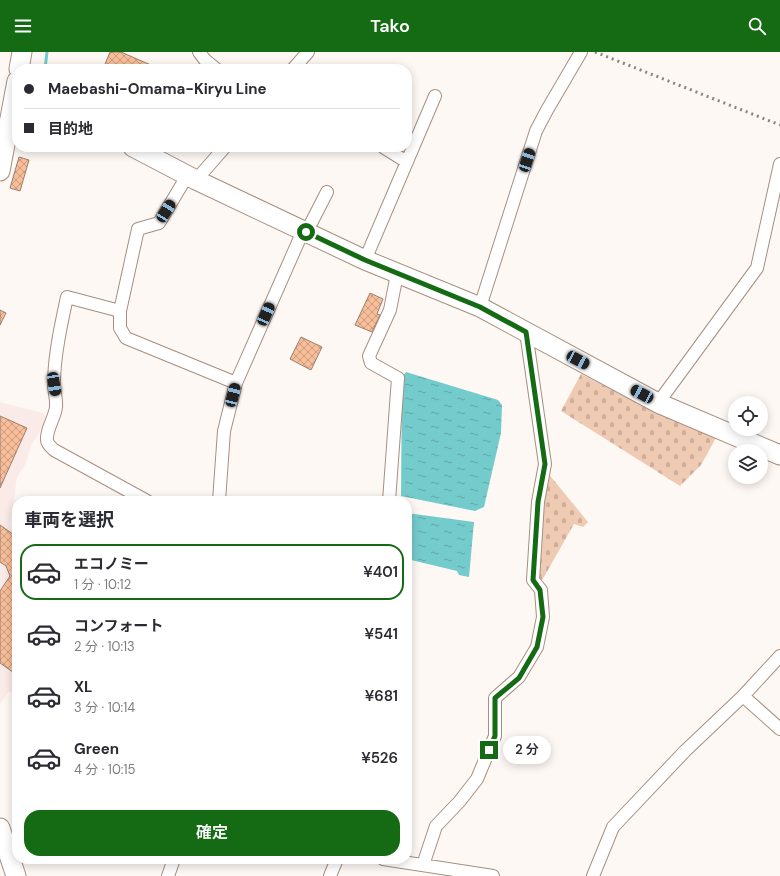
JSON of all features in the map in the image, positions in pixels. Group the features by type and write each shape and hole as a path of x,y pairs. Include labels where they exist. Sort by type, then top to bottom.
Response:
{"main road":[{"path":"20,64 22,52"},
{"path":"0,171 12,102"},
{"path":"142,152 191,178 365,260 480,307 658,403 780,456"},
{"path":"0,828 16,876"}],"street":[{"path":"199,52 210,64"},
{"path":"297,64 308,52"},
{"path":"480,307 536,131 581,52"},
{"path":"412,150 435,96"},
{"path":"220,152 191,178 159,223 138,229 120,311 120,328 126,338 236,383"},
{"path":"391,152 407,162"},
{"path":"365,260 411,152"},
{"path":"658,403 757,268 780,164"},
{"path":"219,496 224,431 236,383 305,232 327,192"},
{"path":"389,496 398,378 371,364 369,356 390,310 397,274"},
{"path":"120,311 66,297 55,356 55,416 47,435 47,440 48,444 54,450 138,496"},
{"path":"423,866 436,826 459,802 477,779 495,736 495,698 519,678 537,647 543,617 540,590 533,580 538,502 545,464 526,332"},
{"path":"594,876 613,827 684,751 743,696 780,656"},
{"path":"743,696 780,729"},
{"path":"168,876 172,864"},
{"path":"330,876 335,864"},
{"path":"411,864 493,876"}],"shaded area":[{"path":"0,402 43,413 46,418 42,428 32,444 25,465 17,477 14,496 12,496 10,526 12,527 12,693 9,691 0,704"}],"green space":[{"path":"581,374 632,400 716,438 701,465 680,486 561,411"},
{"path":"547,472 588,522 583,527 574,524 540,584 536,576"}],"water":[{"path":"406,372 498,400 502,405 501,433 484,507 475,511 412,498 412,496 401,496 402,377"},
{"path":"412,514 474,522 469,577 459,575 457,571 412,560"}],"building":[{"path":"110,52 121,52 149,64 105,64"},
{"path":"19,157 29,160 20,191 10,188"},
{"path":"370,293 383,299 377,314 380,315 372,332 355,325"},
{"path":"0,310 6,313 0,325"},
{"path":"301,337 322,347 311,370 290,359"},
{"path":"0,416 27,428 0,488"},
{"path":"0,525 12,533 12,671 0,663 0,591 10,576 6,566 0,562"}],"waterway":[{"path":"46,64 47,52"}],"railway":[{"path":"595,52 780,125"}],"route":[{"path":"306,232 397,274 480,307 526,332 545,464 538,502 533,580 540,590 543,617 537,647 519,678 495,698 495,736 489,750"}]}
